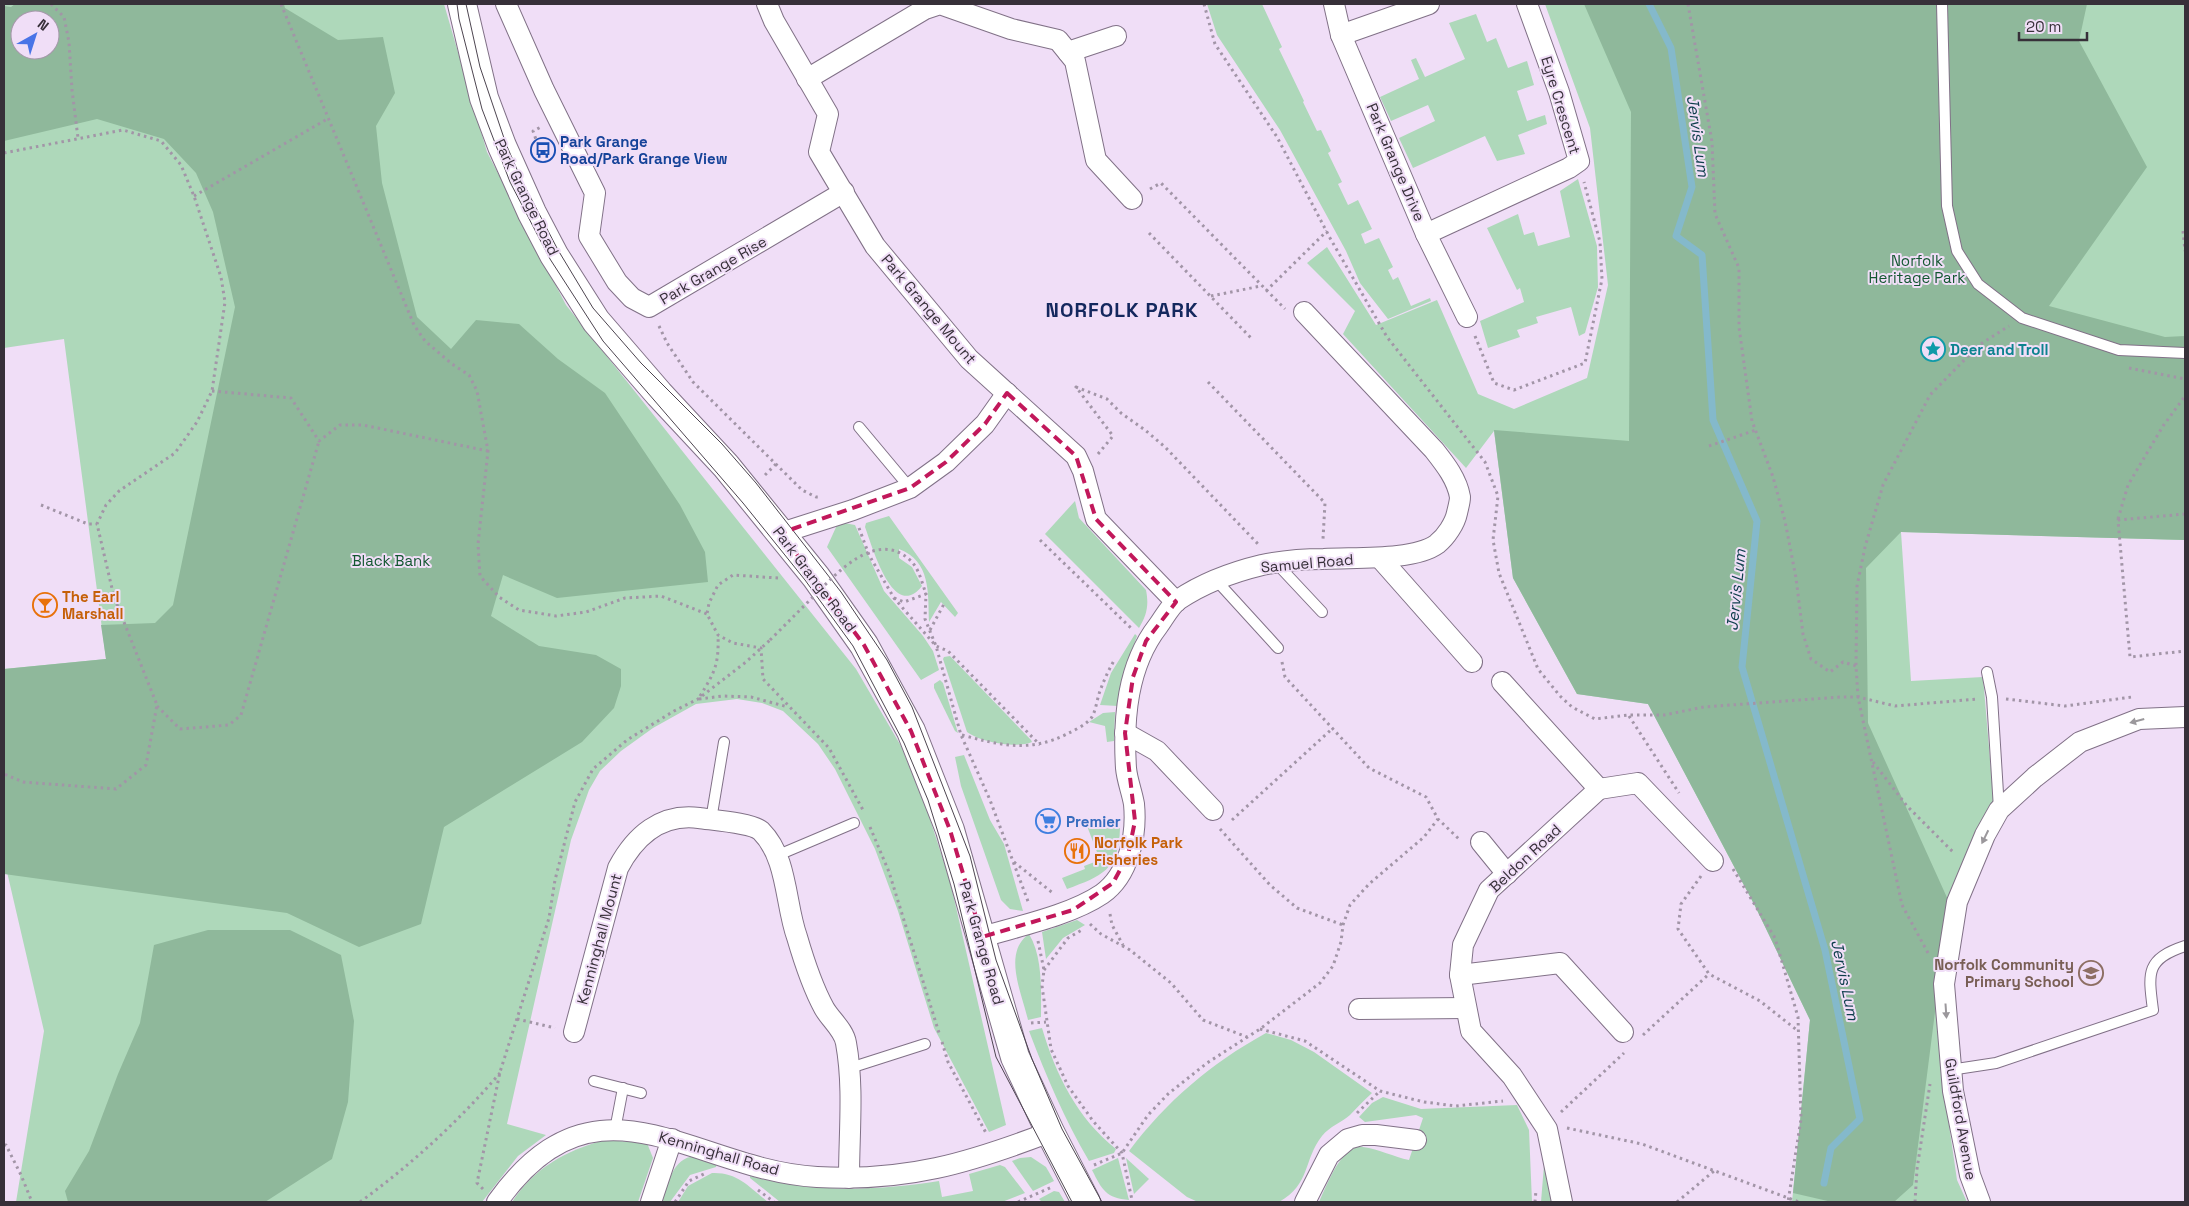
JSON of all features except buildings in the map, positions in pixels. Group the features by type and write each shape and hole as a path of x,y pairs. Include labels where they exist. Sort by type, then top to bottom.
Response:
{"street":[{"name":"Park Grange Road","path":"462,4 484,98 502,146 528,205 554,255 596,321 659,394 726,466 816,577 864,645 911,731 950,830 1015,1057 1050,1132 1086,1202"},
{"name":"Park Grange Rise","path":"506,4 544,90 595,194 589,236 617,282 632,298 649,307 844,192"},
{"name":"Park Grange Mount","path":"767,4 774,21 828,114 819,152 876,246 969,359 1076,456 1083,471 1096,519 1176,602"},
{"path":"808,79 926,9 940,4 1011,29 1058,40 1075,60 1096,160 1132,199"},
{"name":"Park Grange Drive","path":"1334,4 1341,35 1426,234 1467,317"},
{"path":"1341,35 1428,4"},
{"name":"Eyre Crescent","path":"1426,234 1569,168 1579,161 1559,92 1527,4"},
{"path":"1068,52 1116,36"},
{"name":"Samuel Road","path":"982,937 1073,910 1102,893 1113,883 1121,870 1134,838 1135,821 1134,802 1126,771 1125,733 1129,695 1146,641 1176,602 1207,583 1263,565 1322,558 1380,558 1415,552 1437,544 1455,522 1460,498 1449,468 1304,312"},
{"path":"781,533 853,510 910,488 946,462 972,437 985,424 1007,393"},
{"path":"1380,558 1472,662"},
{"path":"1502,682 1599,789 1638,783 1713,860"},
{"name":"Guildford Avenue","path":"1980,1202 1970,1175 1950,1070 1944,984 1957,902 1971,868 1985,835 1999,810 2035,777 2080,742 2139,719 2185,717"},
{"path":"1125,733 1157,751 1213,810"},
{"name":"Beldon Road","path":"1562,1202 1547,1129 1512,1076 1470,1031 1460,975 1463,945 1489,890 1599,789"},
{"name":"Kenninghall Mount","path":"574,1032 614,884 622,861 633,844 660,823 674,817 748,825 760,830 768,841 781,868 796,936 816,993 825,1010 846,1039 850,1068 849,1178"},
{"path":"1481,842 1508,874"},
{"path":"1460,975 1560,963 1623,1032"},
{"path":"1359,1009 1466,1008"},
{"name":"Kenninghall Road","path":"493,1199 544,1152 588,1133 615,1130 643,1132 672,1139 774,1171 815,1177 849,1178 914,1174 963,1163 1050,1132"},
{"path":"1305,1202 1329,1155 1348,1139 1362,1135 1376,1135 1416,1140"},
{"path":"651,1202 672,1139"}],"lane":[{"path":"1942,4 1946,206 1957,251 1978,284 2022,318 2119,350 2185,353"},
{"path":"859,427 910,488"},
{"path":"1277,564 1322,612"},
{"path":"1216,580 1278,648"},
{"path":"1987,672 1992,697 1999,810"},
{"path":"711,820 724,742"},
{"path":"776,856 854,823"},
{"path":"1950,1070 1996,1063 2154,1010 2151,983 2155,961 2166,952 2185,946"},
{"path":"850,1068 925,1044"},
{"path":"594,1081 641,1093"},
{"path":"615,1130 623,1088"}],"path":[{"path":"51,4 64,17 69,42 78,138"},
{"path":"281,4 414,325 425,341 469,376 477,391 488,451 478,544 480,576 499,597 519,610 556,616 586,612 625,598 662,596 707,614"},
{"path":"1204,4 1215,44 1277,137 1387,337 1485,462 1498,496 1493,540 1499,573 1538,669 1572,707 1595,719 1629,715 1664,715 1704,707 1840,697"},
{"path":"1688,4 1712,142 1715,214 1739,268 1739,327 1749,398 1756,430 1785,521 1796,578 1803,634 1811,659 1830,672 1843,662 1856,666"},
{"path":"194,196 329,118"},
{"path":"540,151 533,131 544,126"},
{"path":"4,153 123,130 161,140 181,165 194,196 221,277 225,302 212,391 197,422 176,453 119,491 106,505 97,524 114,597 157,705 180,728 229,725 241,715 319,441 340,425 364,425 488,451"},
{"path":"1467,317 1494,383 1514,390 1585,363 1602,279 1600,242 1579,161"},
{"path":"1132,199 1162,183 1294,318 1304,312"},
{"path":"1266,291 1327,231"},
{"path":"2183,232 2185,251"},
{"path":"1148,233 1252,339"},
{"path":"1211,296 1261,286"},
{"path":"1944,984 1902,905 1858,697 1856,666 1857,586 1865,547 1883,485 1930,395 1979,345 2022,318"},
{"path":"656,321 667,343 693,382 802,490 816,497 824,496"},
{"path":"1208,382 1325,503 1322,558"},
{"path":"1083,471 1113,436 1076,388 1107,399 1121,413 1166,447 1277,564"},
{"path":"212,391 291,398 319,441"},
{"path":"2185,396 2163,426 2128,485 2118,520 2130,656 2185,651"},
{"path":"1710,446 1756,430"},
{"path":"763,477 776,464"},
{"path":"41,505 88,524 97,524"},
{"path":"2118,520 2185,514"},
{"path":"859,527 869,555 894,598 936,646 948,651 1040,744"},
{"path":"1040,540 1135,632 1131,637"},
{"path":"493,1199 477,1183 500,1072 549,918 555,880 575,802 593,769 627,740 674,711 698,699 746,662 842,568 863,554 877,550 893,551 910,560 918,572 926,594 925,619 936,646 961,735 990,800 1034,921 1044,970 1042,986 1051,1049 1068,1086 1092,1121 1122,1153 1132,1200"},
{"path":"698,699 715,672 718,654 718,635 707,614 709,603 718,585 733,575 778,578"},
{"path":"894,598 904,602 926,594"},
{"path":"929,631 944,604"},
{"path":"718,635 733,643 761,648"},
{"path":"761,648 763,679 829,748 865,815"},
{"path":"1278,648 1286,677 1369,768 1426,797 1438,819 1469,848 1481,842"},
{"path":"961,735 994,744 1015,747 1040,744 1079,728 1092,716 1101,689 1118,654"},
{"path":"698,699 724,696 751,697 790,707"},
{"path":"4,774 23,782 116,789 146,765 157,705"},
{"path":"1629,715 1680,794"},
{"path":"1220,831 1333,728"},
{"path":"1871,760 1907,806 1947,848 1971,868"},
{"path":"1213,810 1220,831 1270,885 1298,908 1343,925"},
{"path":"1088,1168 1122,1153 1148,1115 1168,1094 1207,1063 1260,1029 1320,983 1333,966 1341,942 1343,925 1350,906 1369,884 1424,837 1438,819"},
{"path":"868,823 889,872 948,1062 988,1136"},
{"path":"1788,1201 1801,1119 1798,1017 1776,938 1720,850 1681,904 1678,929 1709,974 1760,1000 1798,1031"},
{"path":"1013,862 1056,896"},
{"path":"1109,911 1112,925 1123,946"},
{"path":"1086,921 1101,934 1123,946 1170,983 1203,1020 1247,1037"},
{"path":"517,1019 574,1032"},
{"path":"1030,1023 1046,1022"},
{"path":"1260,1029 1305,1041 1380,1091 1424,1102 1456,1106 1498,1102 1526,1095"},
{"path":"360,1202 440,1138 500,1072"},
{"path":"1915,1202 1917,1169 1930,1082"},
{"path":"1351,1119 1380,1091"},
{"path":"1559,1126 1642,1144 1788,1201 1799,1202"},
{"path":"4,1145 21,1175 32,1202"},
{"path":"675,1202 689,1181 711,1171"},
{"path":"1678,1202 1714,1171"},
{"path":"1018,1202 1054,1186"},
{"path":"1911,1202 1916,1195"}],"highlighted area":[{"path":"1007,393 1076,456 1096,519 1176,602 1146,641 1133,677 1125,733 1135,821 1128,855 1113,883 1073,910 982,937 950,830 911,731 864,645 781,533 910,488 946,462 985,424"}],"green space":[{"name":"Black Bank","path":"4,4 444,4 487,152 566,305 856,669 901,746 928,813 950,881 1006,1125 989,1132 934,1028 898,911 875,849 835,769 818,744 783,711 762,703 737,699 696,704 653,728 621,751 600,771 589,790 571,840 507,1124 546,1135 518,1156 482,1202 16,1202 44,1031 4,859 4,669 106,659 64,339 4,348"},
{"path":"15,4 284,4 285,8 338,40 383,37 395,93 376,126 382,183 417,317 451,349 476,320 519,324 558,359 605,393 680,505 705,552 708,582 557,598 503,575 491,616 539,646 596,655 621,669 621,686 614,708 582,742 444,827 421,924 359,947 287,913 4,874 4,669 106,659 101,625 155,623 173,605 235,307 213,212 196,173 164,139 97,119 4,141 4,6 11,7"},
{"path":"1207,4 1262,4 1282,47 1279,49 1303,102 1317,131 1321,130 1331,151 1328,153 1342,182 1338,184 1348,205 1358,200 1372,229 1361,234 1365,244 1379,238 1393,267 1388,270 1393,280 1398,277 1411,306 1430,298 1431,301 1388,319 1360,283 1346,251 1280,130 1217,35"},
{"name":"Norfolk Heritage Park","path":"1545,4 2185,4 2185,540 1901,532 1911,681 1983,677 1994,806 1944,966 1942,1077 1957,1180 1967,1202 1792,1202 1810,1020 1755,906 1648,704 1577,694 1513,578 1494,431 1466,468 1343,334 1355,311 1307,263 1327,247 1376,325 1437,300 1478,394 1514,409 1587,378 1608,285 1590,128"},
{"name":"Norfolk Heritage Park","path":"1584,4 2087,4 2079,41 2147,167 2049,306 2165,337 2185,336 2185,540 1901,532 1866,568 1868,723 1949,902 1913,1185 1894,1202 1832,1202 1793,1193 1810,1020 1755,906 1648,704 1577,694 1513,578 1494,430 1629,441 1631,112"},
{"path":"1476,14 1487,42 1496,38 1508,68 1527,61 1534,85 1517,91 1527,121 1545,115 1547,124 1518,135 1525,154 1497,161 1485,136 1413,168 1399,138 1435,121 1428,105 1391,121 1380,97 1419,79 1411,60 1416,58 1425,77 1465,59 1449,23"},
{"path":"1578,179 1597,246 1598,287 1585,333 1579,336 1571,307 1536,317 1538,323 1517,330 1520,337 1488,348 1480,321 1524,302 1520,288 1517,290 1487,228 1518,214 1524,235 1534,232 1538,246 1570,237 1560,191"},
{"path":"1075,501 1079,518 1146,590 1147,610 1139,628 1045,534"},
{"path":"889,516 958,613 955,617 941,602 929,622 926,579 917,561 909,554 899,549 899,558 912,567 922,586 912,595 902,595 893,588 885,577 865,527 866,523"},
{"path":"844,523 855,525 884,591 923,636 933,651 939,670 921,680 827,547 837,525"},
{"path":"1135,634 1137,636 1126,667 1118,706 1100,705 1111,673"},
{"path":"950,656 1032,742 1008,745 981,739 967,732 943,659"},
{"path":"940,680 943,683 958,733 955,731 934,688 934,684"},
{"path":"1115,712 1114,741 1107,742 1105,726 1089,722 1103,713"},
{"path":"964,755 990,820 1004,844 1023,911 1010,909 1001,900 961,786 955,757"},
{"path":"1087,826 1120,828 1116,853 1112,862 1099,875 1067,889 1062,878 1085,869 1084,866 1100,860"},
{"path":"1077,920 1085,925 1063,938 1046,959 1042,932"},
{"path":"208,930 290,930 341,955 354,1021 348,1102 332,1159 265,1202 68,1202 65,1191 89,1151 118,1074 140,1023 154,945"},
{"path":"1029,934 1034,943 1039,964 1041,1017 1028,1020 1016,974 1015,962 1021,942"},
{"path":"1042,1028 1061,1079 1090,1124 1116,1149 1114,1153 1089,1161 1056,1098 1029,1031"},
{"path":"1266,1033 1291,1040 1314,1052 1372,1093 1350,1115 1322,1136 1316,1145 1302,1180 1289,1195 1279,1202 1198,1202 1187,1197 1129,1151 1174,1100 1191,1085 1226,1057"},
{"path":"1383,1097 1421,1109 1517,1105 1529,1130 1532,1202 1319,1202 1336,1167 1348,1152 1355,1148 1369,1148 1409,1160 1423,1118 1416,1115 1365,1122 1359,1117 1372,1103"},
{"path":"604,1140 647,1143 653,1158 638,1202 512,1202 540,1170 564,1155"},
{"path":"695,1156 717,1163 716,1167 690,1175 670,1202 662,1202 669,1180 676,1167 687,1158"},
{"path":"1031,1157 1046,1167 1054,1181 1033,1191 1012,1161"},
{"path":"1118,1158 1129,1200 1115,1197 1106,1192 1092,1170"},
{"path":"1126,1158 1149,1179 1134,1194"},
{"path":"1000,1165 1005,1167 1025,1193 1002,1202 780,1202 750,1178 750,1176 774,1182 844,1189 892,1187 939,1181 942,1197 973,1191 969,1174"},
{"path":"1544,1165 1551,1200 1551,1202 1541,1202"},
{"path":"712,1173 721,1173 736,1178 768,1202 678,1202 688,1186"},
{"path":"1054,1191 1059,1192 1065,1202 1042,1202 1039,1199"}],"waterway":[{"name":"Jervis Lum","path":"1649,4 1671,48 1692,187 1676,236 1702,255 1713,420 1757,521 1742,667 1825,950 1860,1119 1831,1148 1824,1183"}],"tram line":[{"path":"457,4 459,19 482,109 510,182 550,259 603,341 743,503 805,580 853,646 904,743 928,800 954,884 996,1057 1072,1202"},
{"path":"466,4 480,67 506,144 522,181 558,250 593,308 641,363 722,444 756,483 841,592 887,660 912,707 970,856 996,960 1032,1059 1062,1129 1102,1202"}],"place":[{"name":"Park Grange Road/Park Grange View","path":"543,150"},
{"name":"Deer and Troll","path":"1933,349"},
{"name":"The Earl Marshall","path":"45,605"},
{"name":"Premier","path":"1048,821"},
{"name":"Norfolk Park Fisheries","path":"1077,851"},
{"name":"Norfolk Community Primary School","path":"2091,973"}],"district":[{"name":"NORFOLK PARK","path":"1122,310"}]}
